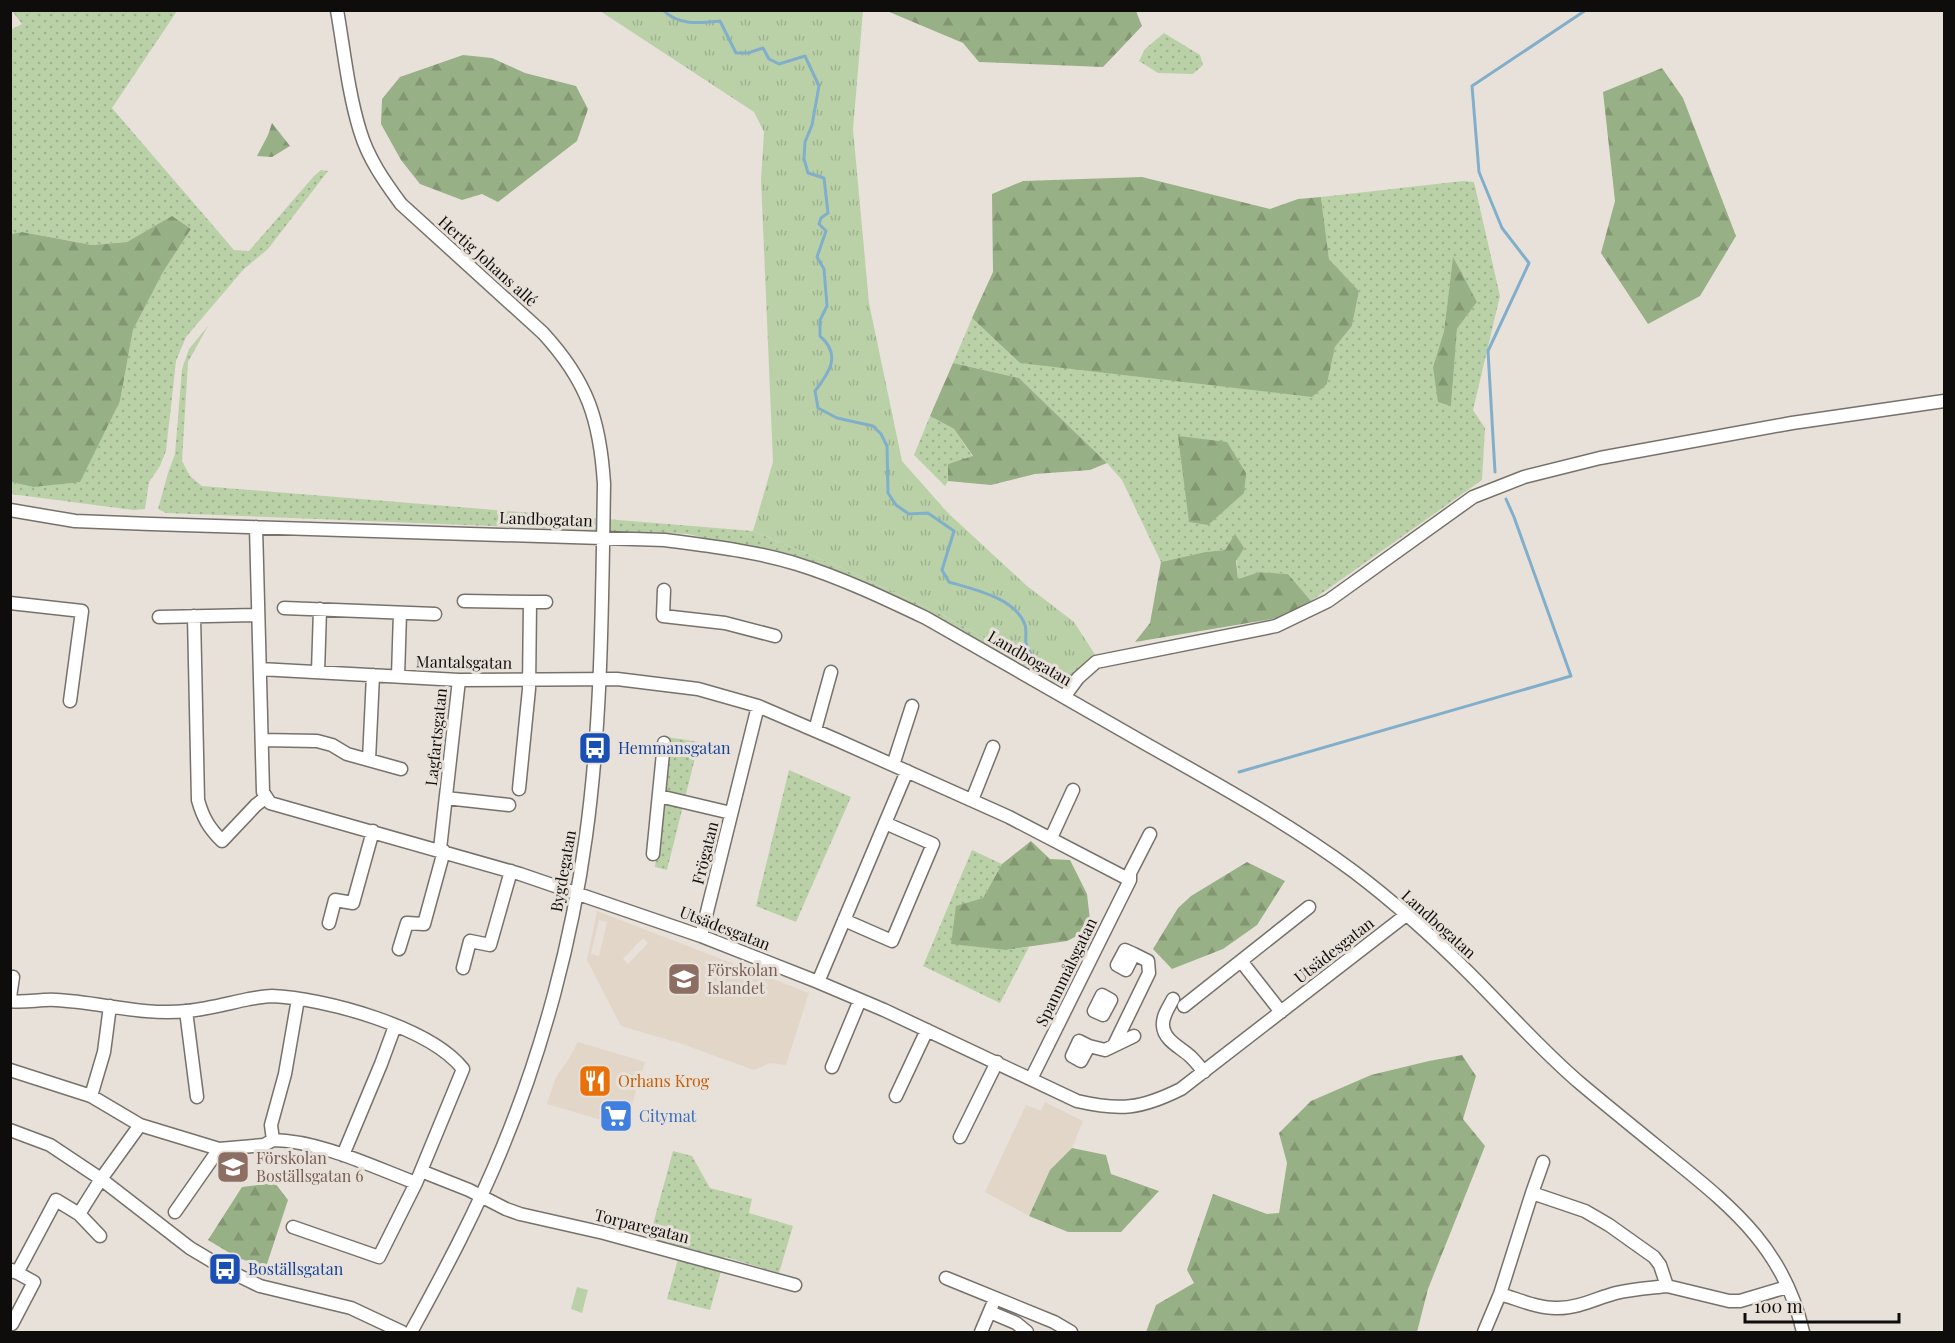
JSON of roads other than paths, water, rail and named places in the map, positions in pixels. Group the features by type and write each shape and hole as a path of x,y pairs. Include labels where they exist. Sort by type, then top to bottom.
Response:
{"street":[{"name":"Hertig Johans allé","path":"337,10 360,132 385,182 401,204 418,221 543,333 561,353 580,382 597,425 603,455 603,537"},
{"path":"1064,697 1078,678 1095,662 1276,626 1328,601 1473,497 1524,477 1600,458 1792,423 1944,401"},
{"name":"Landbogatan","path":"10,510 75,521 665,540 713,546 795,563 841,579 926,618 1294,830 1354,872 1406,915 1469,973 1560,1066 1722,1199 1748,1224 1769,1251 1800,1317 1803,1332"},
{"path":"256,527 265,798 275,805 442,850 577,892"},
{"name":"Bygdegatan","path":"411,1332 481,1197 504,1145 549,1012 577,892 592,793 599,678 603,537"},
{"path":"664,590 663,616 725,623 775,636"},
{"path":"464,601 546,602"},
{"name":"Mantalsgatan","path":"519,789 529,680 530,602"},
{"path":"10,603 86,611 70,701"},
{"path":"284,608 435,614"},
{"path":"318,672 320,609"},
{"name":"Mantalsgatan","path":"398,676 400,613"},
{"path":"159,617 258,615"},
{"path":"194,616 198,800 206,823 225,844 256,805 265,798"},
{"name":"Mantalsgatan","path":"260,669 459,680 599,678"},
{"path":"815,730 831,672"},
{"path":"369,760 373,675"},
{"path":"599,678 689,687 758,706 972,800 1130,880"},
{"name":"Lagfartsgatan","path":"442,850 459,680"},
{"name":"Frögatan","path":"701,936 758,706"},
{"path":"893,765 912,706"},
{"path":"262,740 317,741 332,745 347,754 401,769"},
{"path":"653,854 664,743"},
{"path":"972,800 993,747"},
{"path":"818,982 907,771"},
{"path":"1051,838 1073,790"},
{"name":"Frögatan","path":"658,796 731,813"},
{"name":"Lagfartsgatan","path":"446,798 509,805"},
{"path":"844,920 892,941 929,854 933,843 885,823"},
{"path":"329,923 335,900 353,903 373,831"},
{"name":"Spannmålsgatan","path":"1031,1079 1130,880 1130,873 1150,834"},
{"path":"399,949 406,923 424,924 442,850"},
{"path":"463,968 471,940 490,945 511,871"},
{"name":"Utsädesgatan","path":"577,892 701,936 818,982 997,1062 1077,1101 1105,1107 1149,1103 1181,1089 1406,915"},
{"path":"1204,1072 1191,1056 1165,1034 1164,1017 1179,1002 1241,961 1309,907"},
{"path":"1114,1045 1144,984 1149,968 1148,961 1134,954"},
{"path":"1241,961 1281,1012"},
{"path":"13,977 10,999 20,1003 53,999 151,1011 186,1011 270,996 298,999 340,1007 395,1026 422,1038 456,1061 463,1069 419,1177 379,1257 293,1227"},
{"path":"273,1140 271,1125 285,1074 298,999"},
{"path":"832,1067 860,1000"},
{"path":"1111,1000 1131,1010"},
{"path":"91,1096 104,1052 110,1006"},
{"path":"186,1011 197,1097"},
{"path":"343,1155 395,1026"},
{"path":"896,1096 927,1030"},
{"path":"1089,1046 1105,1050 1134,1036"},
{"path":"960,1137 997,1062"},
{"path":"10,1070 91,1096 140,1125 219,1149 264,1145 273,1140 289,1140 481,1197"},
{"path":"79,1214 140,1125"},
{"path":"10,1130 50,1145 101,1179 190,1248 225,1269 260,1286 351,1308 402,1332"},
{"path":"175,1212 219,1149"},
{"path":"1484,1332 1500,1294 1543,1162"},
{"path":"1532,1193 1585,1211 1609,1225 1654,1257 1660,1265 1667,1286"},
{"name":"Torparegatan","path":"481,1197 520,1214 627,1238 795,1286"},
{"path":"10,1323 12,1324 34,1282 14,1273 56,1200 79,1214 99,1236"},
{"path":"946,1278 1054,1322 1071,1332"},
{"path":"1500,1294 1540,1306 1556,1308 1573,1307 1614,1293 1667,1286 1729,1301 1787,1287"},
{"path":"981,1332 995,1297"},
{"path":"990,1312 1016,1323 1027,1332"}],"waterway":[{"path":"663,10 683,21 698,23 720,21 736,53 748,53 763,48 769,59 779,64 805,56 819,86 812,125 805,142 804,159 808,173 824,178 828,213 821,218 819,224 826,231 817,257 824,269 827,306 820,320 820,336 827,343 832,357 829,371 815,391 818,408 837,418 873,426 881,434 887,446 888,493 896,505 909,514 928,513 954,531 942,570 949,582 993,596 1013,608 1025,625 1026,643 1032,656"},
{"path":"1495,472 1488,351 1529,263 1502,228 1479,172 1472,86 1586,10"},
{"path":"1239,772 1571,676 1506,499"}],"place":[{"name":"Hemmansgatan","path":"595,748"},
{"name":"Förskolan Islandet","path":"684,979"},
{"name":"Orhans Krog","path":"595,1081"},
{"name":"Citymat","path":"616,1116"},
{"name":"Förskolan Boställsgatan 6","path":"233,1167"},
{"name":"Boställsgatan","path":"225,1269"}]}
